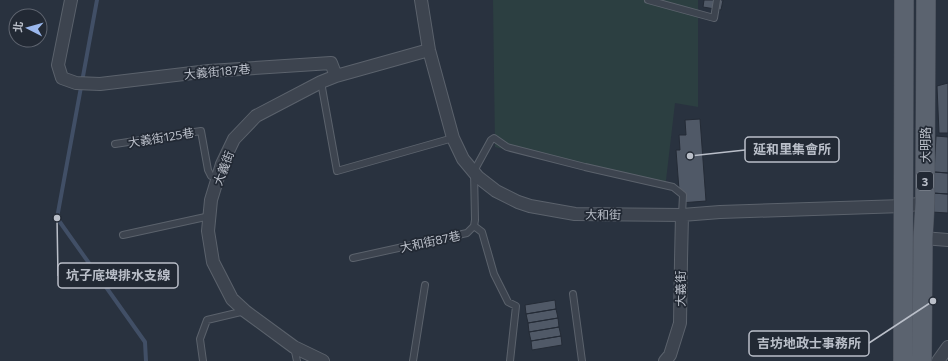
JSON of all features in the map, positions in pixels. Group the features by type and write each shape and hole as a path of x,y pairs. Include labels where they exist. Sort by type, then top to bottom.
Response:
{"main road":[{"name":"大明路","path":"903,361 904,0"},
{"name":"大明路","path":"922,361 923,238 925,203 926,0"}],"street":[{"name":"大義街187巷","path":"71,0 58,65 62,78 76,83 100,84 209,71 331,63 336,76"},
{"name":"大和街","path":"421,0 429,50 453,138 463,159 478,177 496,191 518,202 530,206 575,214 682,215 720,212 903,206 925,203"},
{"name":"大義街","path":"323,361 294,347 232,299 213,262 208,231 211,200 222,164 234,139 256,116 321,82 336,76 429,50"},
{"name":"大義街","path":"665,361 670,355 680,323 682,215"},
{"path":"923,238 948,240"},
{"path":"938,361 948,347"}],"lane":[{"path":"648,0 714,18 717,0"},
{"path":"321,82 337,171 453,138"},
{"name":"大義街125巷","path":"115,144 201,131 208,170 212,176 218,177"},
{"path":"474,171 491,140 494,138 499,140 507,147 673,187 684,195 682,215"},
{"name":"大和街87巷","path":"352,258 467,233 474,226 475,220 474,171"},
{"path":"123,235 210,216"},
{"path":"474,226 482,232 494,274 508,302 516,306 510,361"},
{"path":"413,361 425,285"},
{"path":"573,294 582,361"},
{"path":"203,361 200,339 207,320 246,311"},
{"path":"294,347 296,361"}],"shaded area":[{"path":"493,0 698,0 698,107 675,103 665,189 495,147"}],"building":[{"path":"704,0 723,0 721,10 703,7"},
{"path":"948,83 948,133 939,133 937,86"},
{"path":"700,119 706,201 680,203 676,150 680,150 679,135 686,135 685,120"},
{"path":"936,136 948,137 948,173 934,172"},
{"path":"934,172 948,173 948,194 932,193"},
{"path":"932,193 948,194 948,213 931,212"},
{"path":"555,300 556,309 526,314 525,305"},
{"path":"556,309 558,318 528,323 526,314"},
{"path":"558,318 559,327 529,332 528,323"},
{"path":"559,327 561,336 531,341 529,332"},
{"path":"561,336 562,345 532,350 531,341"}],"waterway":[{"path":"97,0 57,218 145,342 146,361"}],"place":[{"name":"延和里集會所","path":"690,156"},
{"name":"坑子底埤排水支線","path":"57,218"},
{"name":"吉坊地政士事務所","path":"933,301"}]}
